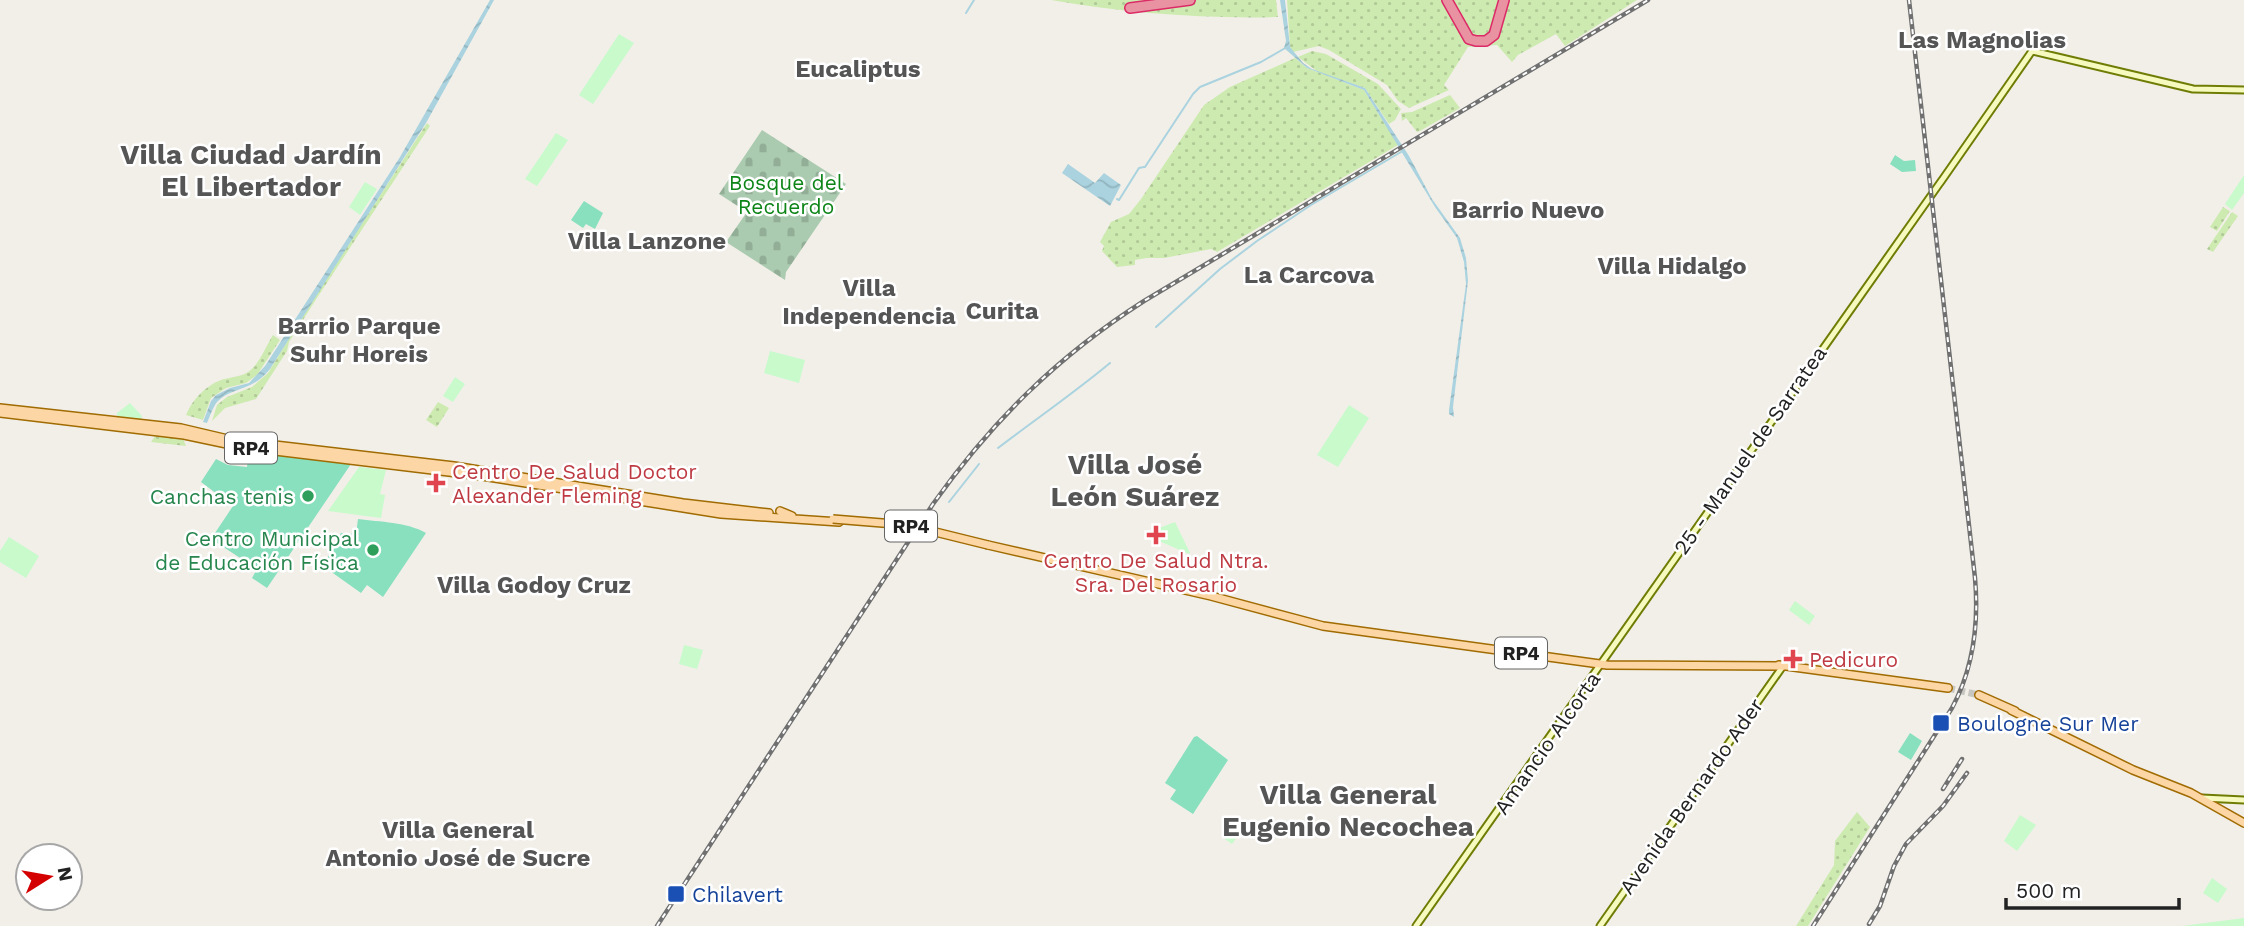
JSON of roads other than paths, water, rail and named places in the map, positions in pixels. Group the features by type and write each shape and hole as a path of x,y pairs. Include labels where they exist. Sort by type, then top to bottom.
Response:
{"highway":[{"path":"1135,0 1135,4 1130,8 1190,0"},
{"path":"1447,0 1469,38 1476,41 1486,41 1494,35 1504,0"}],"main road":[{"name":"25 - Manuel de Sarratea","path":"1417,926 2032,51 2190,87 2244,89"},
{"name":"RP4","path":"0,410 181,428 235,441 462,467 683,503 833,520"},
{"name":"RP4","path":"0,410 184,435 233,446 482,476 721,514 907,525 1005,551 1206,595 1320,625 1601,664 1783,666 1948,688"},
{"path":"780,511 792,516"},
{"name":"Avenida Bernardo Ader","path":"1600,926 1783,666"},
{"path":"1979,695 2126,767 2187,793 2210,800 2244,802"},
{"path":"2187,793 2210,800 2244,823"}],"water":[{"path":"490,0 494,0 426,123 270,369 256,382 223,397 216,404 207,423 203,422 216,395 249,383 265,366 400,157"},
{"path":"1280,0 1285,0 1290,47 1303,63 1312,69 1365,88 1409,156 1432,199 1460,238 1466,258 1468,281 1454,417 1449,414 1449,410 1466,284 1464,262 1457,238 1435,207 1364,90 1307,68 1284,48 1286,41"},
{"path":"1068,164 1095,183 1104,173 1121,185 1110,206 1062,173"}],"waterway":[{"path":"966,13 974,0"},
{"path":"1145,167 1200,87 1261,62 1287,47"},
{"path":"1156,327 1220,269 1257,241 1311,205 1401,152"},
{"path":"1117,199 1119,200 1139,168 1144,167"},
{"path":"998,448 1110,363"},
{"path":"949,502 979,464"}],"tunnel":[{"path":"1948,688 1979,695"}],"railway":[{"path":"657,926 933,504 979,445 1028,392 1083,344 1144,301 1648,0"},
{"path":"1813,926 1952,708 1970,661 1975,629 1975,578 1909,0"},
{"path":"1943,789 1962,759"},
{"path":"1869,924 1880,906 1894,866 1906,844 1943,806 1967,773"}],"place":[{"name":"Centro De Salud Doctor Alexander Fleming","path":"436,483"},
{"name":"Canchas tenis","path":"308,496"},
{"name":"Centro De Salud Ntra. Sra. Del Rosario","path":"1156,535"},
{"name":"Centro Municipal de Educación Física","path":"373,550"},
{"name":"Pedicuro","path":"1793,659"},
{"name":"Boulogne Sur Mer","path":"1941,723"},
{"name":"Chilavert","path":"676,894"}],"district":[{"name":"Las Magnolias","path":"1982,40"},
{"name":"Eucaliptus","path":"858,69"},
{"name":"Villa Ciudad Jardín El Libertador","path":"251,170"},
{"name":"Barrio Nuevo","path":"1528,210"},
{"name":"Villa Lanzone","path":"647,241"},
{"name":"Villa Hidalgo","path":"1672,266"},
{"name":"La Carcova","path":"1309,275"},
{"name":"Villa Independencia","path":"869,302"},
{"name":"Curita","path":"1002,311"},
{"name":"Barrio Parque Suhr Horeis","path":"359,340"},
{"name":"Villa José León Suárez","path":"1135,480"},
{"name":"Villa Godoy Cruz","path":"534,585"},
{"name":"Villa General Eugenio Necochea","path":"1348,810"},
{"name":"Villa General Antonio José de Sucre","path":"458,844"}],"park label":[{"name":"Bosque del Recuerdo","path":"786,194"}]}
